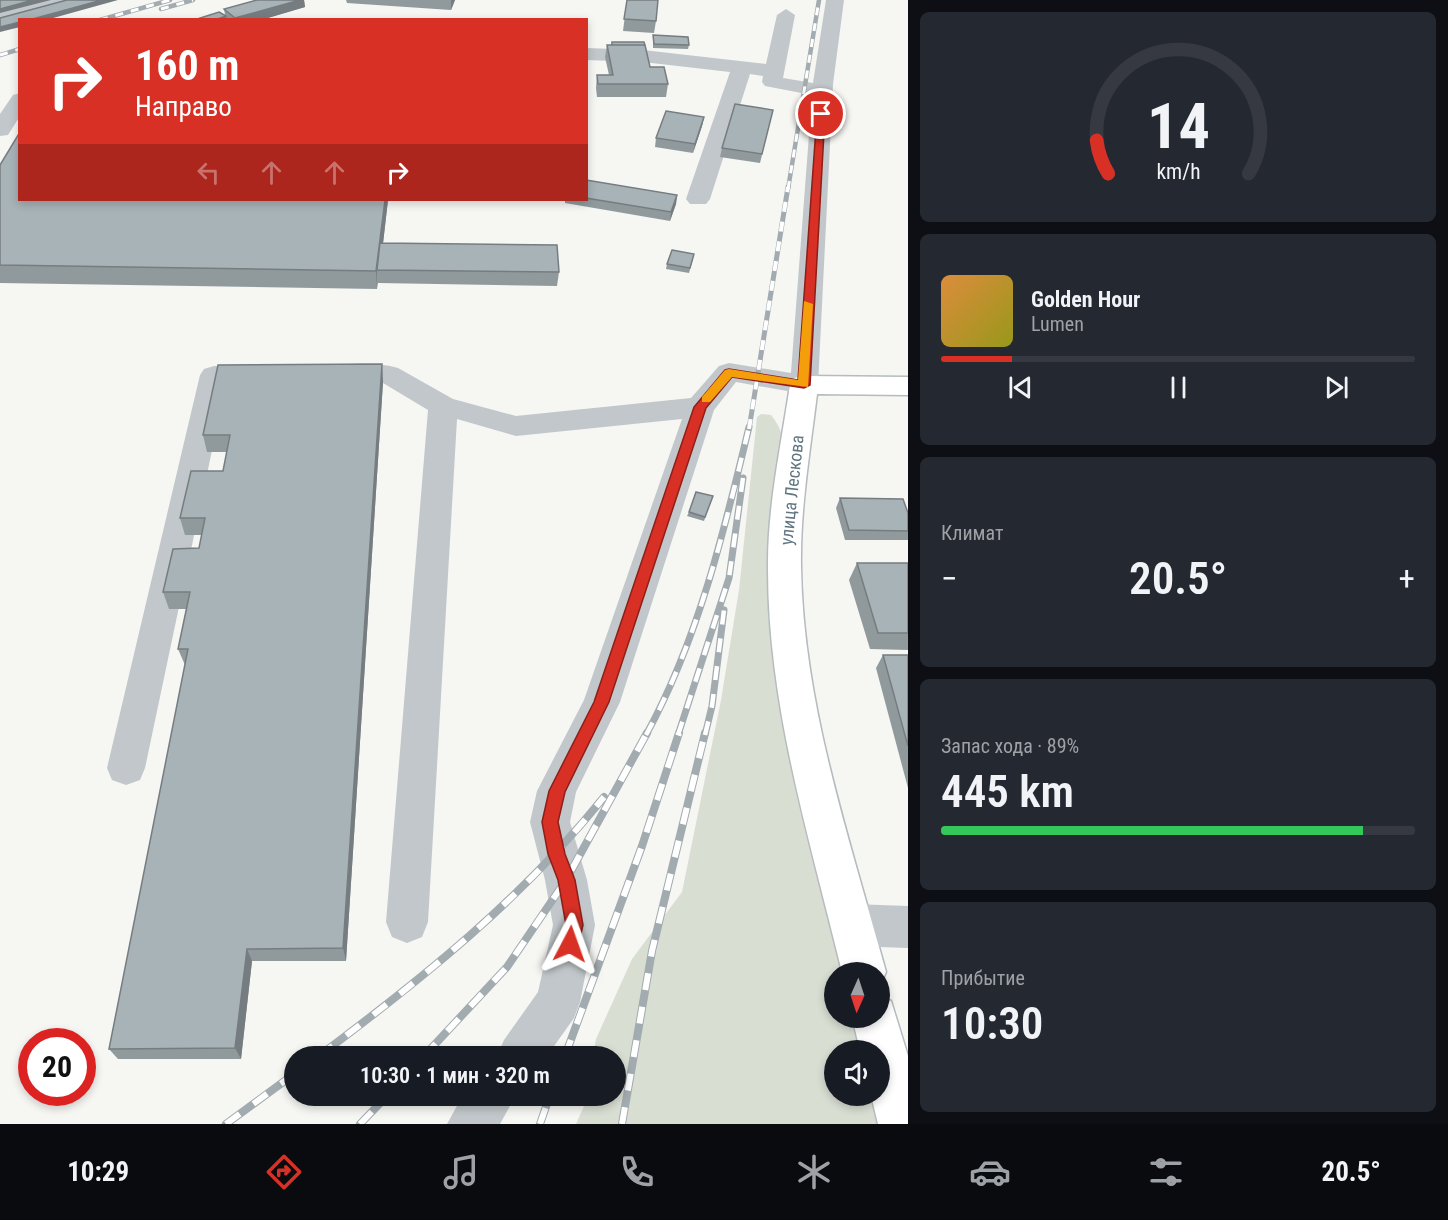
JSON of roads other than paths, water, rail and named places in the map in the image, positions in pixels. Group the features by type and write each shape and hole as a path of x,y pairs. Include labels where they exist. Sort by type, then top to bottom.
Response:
{"main road":[{"path":"804,385 908,386"},
{"name":"улица Лескова","path":"804,385 787,512 785,591 792,668 804,732 861,962"},
{"path":"878,1028 902,1124"}],"street":[{"path":"0,18 67,0"},
{"name":"улица Лескова","path":"804,385 823,91 835,0"},
{"path":"786,15 772,82 823,91"},
{"path":"588,54 643,56 775,70"},
{"path":"698,198 742,67"},
{"path":"0,130 18,102"},
{"path":"527,1046 558,1002 574,925 566,880 550,822 557,791 602,702 700,407 729,372 804,385"},
{"path":"126,768 214,375 388,374 443,406 516,426 700,407"},
{"path":"407,922 443,406"},
{"path":"852,925 908,927"},
{"path":"471,1124 484,1106"}],"railway":[{"path":"107,18 170,0"},
{"path":"161,9 193,0"},
{"path":"788,189 819,0"},
{"path":"0,55 18,50"},
{"path":"749,429 788,187"},
{"path":"647,733 681,662 708,585 749,427"},
{"path":"678,735 729,578 743,478"},
{"path":"705,735 712,706 724,610"},
{"path":"433,1046 507,967 566,880 647,733"},
{"path":"569,1046 642,846 679,733"},
{"path":"622,1124 652,951 705,733"},
{"path":"332,1046 470,936 540,870 604,797"},
{"path":"226,1124 284,1081"},
{"path":"360,1124 377,1106"},
{"path":"540,1124 546,1106"}]}
